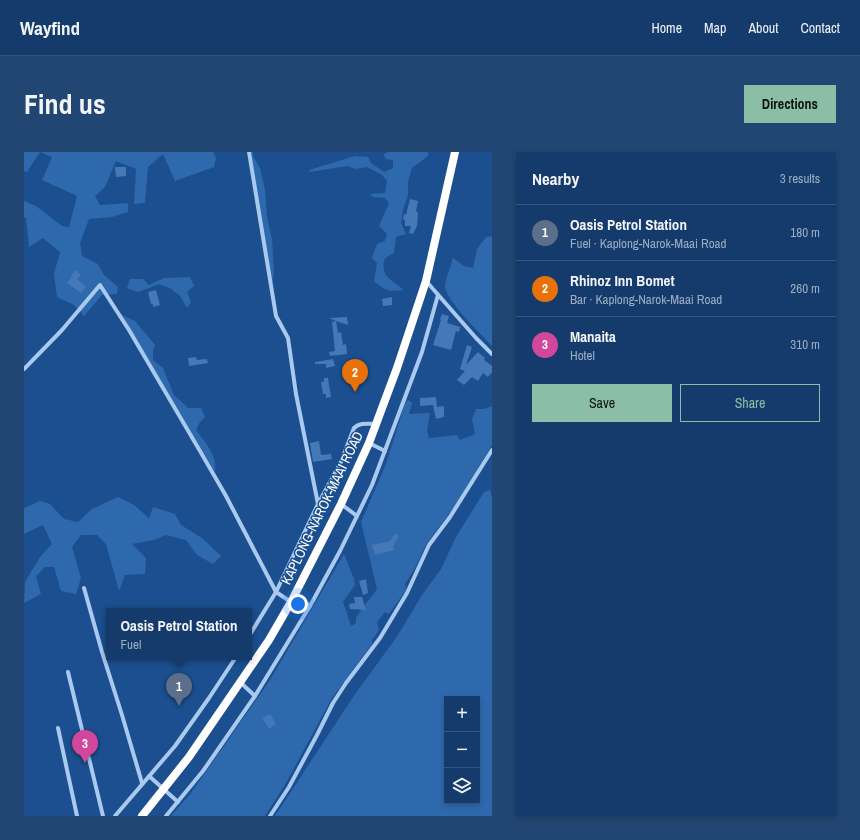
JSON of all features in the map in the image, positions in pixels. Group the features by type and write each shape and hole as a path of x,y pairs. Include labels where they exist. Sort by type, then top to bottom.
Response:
{"highway":[{"name":"KAPLONG-NAROK-MAAI ROAD","path":"142,816 189,757 268,640 291,602 341,504 369,443 397,368 426,281 455,152"}],"street":[{"path":"249,152 276,316 288,338 296,394 318,504"},
{"path":"426,281 492,354"},
{"path":"24,369 62,330 100,285 121,316 226,496 276,592 291,602"},
{"path":"166,816 216,753 255,696 310,606 340,551 372,485 422,352 438,295"},
{"path":"252,631 276,592 318,504 341,462 354,428 356,425 376,424"},
{"path":"369,443 385,451"},
{"path":"270,816 292,780 333,703 380,638 407,593 429,545 450,516 492,450"},
{"path":"341,504 357,516"},
{"path":"84,588 142,783"},
{"path":"295,594 310,606"},
{"path":"115,816 175,746 234,660"},
{"path":"68,672 104,816"},
{"path":"240,682 255,696"},
{"path":"58,728 77,816"},
{"path":"149,776 178,802"}],"shaded area":[{"path":"24,152 40,152 27,172 24,171"},
{"path":"40,152 213,152 216,158 214,167 175,181 163,154 148,167 145,203 134,204 136,169 116,161 105,187 95,196 100,205 128,203 128,212 112,217 89,219 80,243 82,256 98,264 104,275 118,287 117,294 102,295 84,316 74,305 57,297 54,274 60,252 43,238 29,247 26,218 24,217 24,201 36,206 62,226 69,227 77,196 42,180 52,157"},
{"path":"251,152 253,152 253,156 260,168 265,189 267,217 272,239 274,273 272,284"},
{"path":"388,152 428,152 428,156 412,168 408,182 408,195 403,210 401,223 406,234 396,237 394,253 385,258 385,273 391,280 404,290 399,291 388,290 381,287 374,281 377,263 372,258 377,244 385,241 387,234 379,226 389,203 385,198 373,197 370,194 385,193 387,181 382,175 367,167 356,169 347,166 310,172 309,170 355,156 368,157 371,163 384,172 393,168 393,160 386,159 383,155"},
{"path":"492,236 492,346 456,307 446,291 445,285 453,258 464,266 473,268 477,249 486,237"},
{"path":"190,277 194,286 187,292 191,302 187,308 180,296 170,288 159,284 138,292 127,288 130,279 143,279 149,285 164,278"},
{"path":"122,315 135,321 155,345 153,350 153,360 163,368 174,395 188,408 201,408 205,417 200,422 196,430 207,444 213,455 215,460 215,472"},
{"path":"408,400 412,403 409,414 430,413 427,430 429,438 457,435 460,440 475,434 472,419 476,409 484,409 492,406 492,445 455,506 427,543 415,568 405,584 406,590 389,614 385,612 377,622 379,630 372,640 372,644 332,698 286,783 265,816 171,816 191,793 270,680 344,554 355,585 343,602 351,626 356,623 356,617 377,589 361,522 386,464 405,403"},
{"path":"490,490 492,497 492,816 275,816 353,697 398,635 422,595 441,569 456,537 484,492"},
{"path":"118,497 134,505 149,518 153,507 175,514 181,525 202,538 221,556 213,564 197,555 186,540 166,535 154,540 132,544 146,558 145,574 125,575 119,591 106,544 97,535 81,535 72,547 81,578 76,594 61,591 54,567 45,567 36,576 41,594 24,603 25,582 40,557 52,544 43,525 24,534 24,508 40,501 50,504 64,519 78,522 92,509"}],"building":[{"path":"115,167 126,167 126,176 116,177"},
{"path":"410,199 418,201 416,212 418,212 417,226 413,234 409,233 411,226 405,226 405,220 403,220 404,214 406,215"},
{"path":"76,270 81,275 77,279 86,287 81,293 67,283 72,276 71,275"},
{"path":"156,290 160,305 153,307 148,292"},
{"path":"392,297 392,305 383,306 382,299"},
{"path":"442,314 449,316 447,323 460,327 459,332 456,331 451,350 433,345"},
{"path":"347,317 348,325 329,318"},
{"path":"336,321 338,333 341,332 343,345 346,344 347,354 330,356 329,352 335,351 332,322"},
{"path":"467,345 472,347 466,365 478,352 485,358 484,360 492,366 492,372 488,377 483,373 478,381 472,377 464,385 457,380 465,371 460,369"},
{"path":"196,357 197,360 207,359 208,363 189,366 188,358"},
{"path":"333,359 335,366 326,368 326,364 315,364 315,362"},
{"path":"324,378 328,378 331,397 326,398 326,394 323,394 321,382 324,382"},
{"path":"436,397 437,407 444,406 444,417 436,419 433,405 420,406 420,398"},
{"path":"319,441 321,455 331,454 332,459 313,462 310,443"},
{"path":"395,533 399,536 393,546 394,550 375,555 372,545 390,541"},
{"path":"366,579 368,593 363,595 359,581"},
{"path":"354,597 362,597 366,610 350,609 349,604 355,603"},
{"path":"270,714 276,724 269,729 262,718"}],"place":[{"name":"Rhinoz Inn Bomet","path":"355,392"},
{"name":"Oasis Petrol Station","path":"179,706"},
{"name":"Manaita","path":"85,763"}]}
